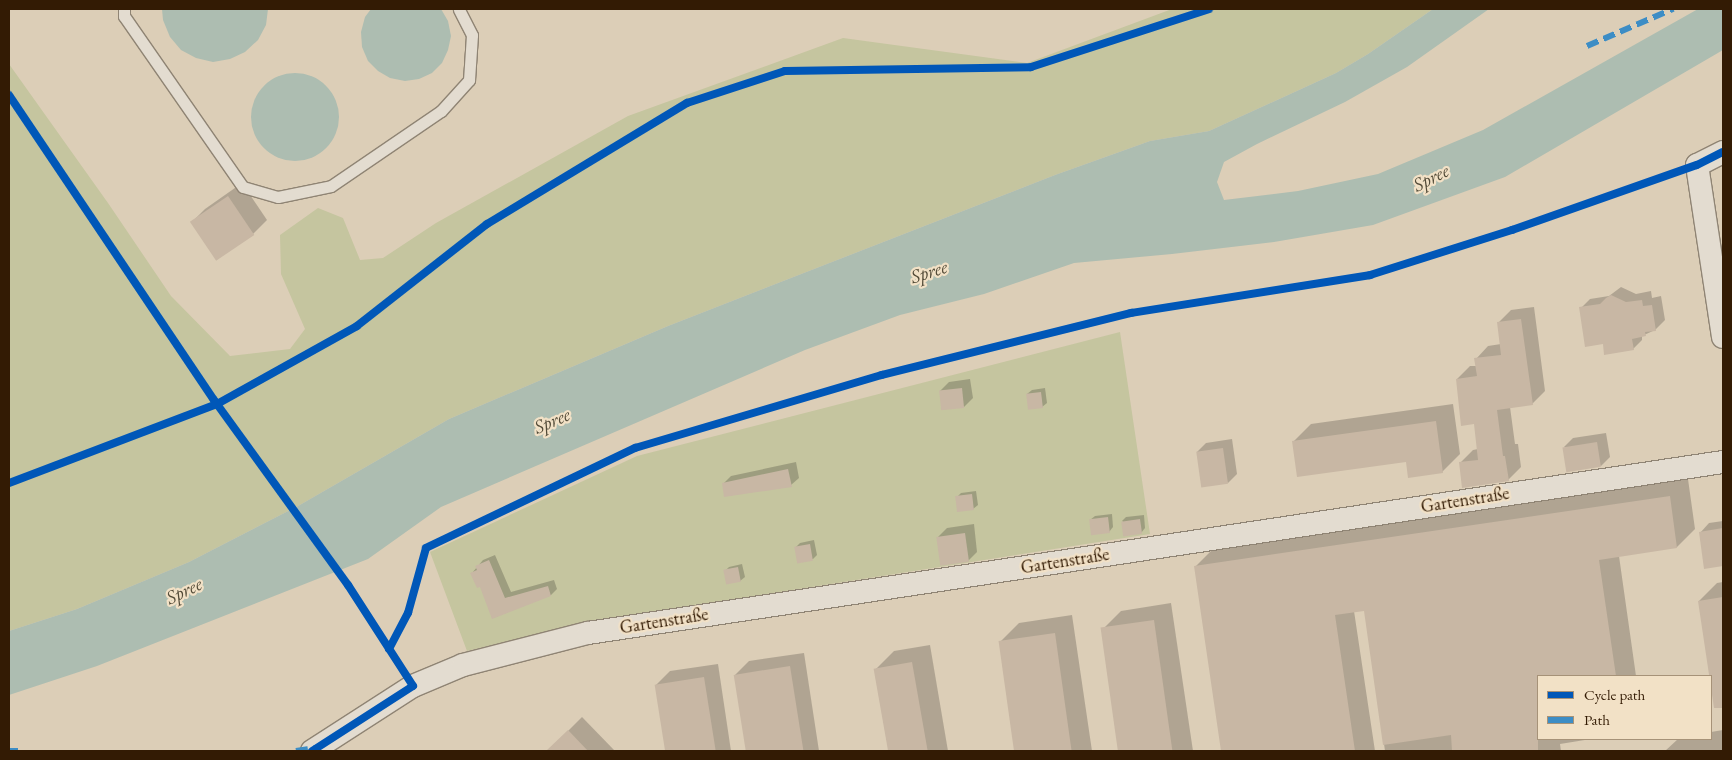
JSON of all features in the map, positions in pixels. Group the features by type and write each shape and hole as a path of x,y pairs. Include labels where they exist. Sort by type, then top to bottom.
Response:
{"street":[{"path":"1723,152 1697,165 1723,337"},
{"name":"Gartenstraße","path":"312,751 413,686 463,665 588,632 1723,462"}],"lane":[{"path":"124,9 124,16 243,187 278,197 331,186 441,111 469,80 472,35 460,9"}],"green space":[{"path":"1172,9 1433,9 1368,54 1336,73 1209,131 1150,141 1055,175 668,326 449,419 298,506 189,562 77,609 9,631 9,64 108,203 171,296 230,356 290,349 305,329 281,274 280,235 318,208 343,218 360,260 383,258 436,223 628,116 843,38 1027,63"},
{"path":"1120,332 1150,534 588,622 467,651 430,552 637,456"}],"water":[{"path":"162,9 268,9 266,25 258,40 245,52 230,59 213,62 196,58 181,50 170,37 163,20"},
{"path":"371,9 441,9 448,21 451,36 448,50 442,63 432,73 419,79 405,81 390,78 378,71 368,61 362,47 361,32 365,17"},
{"name":"Spree","path":"1433,9 1489,9 1407,67 1345,102 1224,162 1217,182 1224,200 1298,191 1378,174 1483,130 1698,9 1723,9 1723,50 1505,177 1373,225 1274,242 1074,263 984,294 900,315 805,350 441,507 368,559 97,666 9,695 9,631 77,609 189,562 298,506 449,419 668,326 1055,175 1150,141 1209,131 1336,73 1368,54"},
{"path":"295,73 312,76 320,80 332,92 336,100 339,117 336,134 332,142 320,154 312,158 295,161 278,158 270,154 258,142 254,134 251,117 254,100 258,92 270,80 278,76"}],"building":[{"path":"228,196 254,235 216,261 190,222"},
{"path":"1611,295 1626,302 1642,300 1643,306 1652,305 1656,331 1645,332 1646,336 1632,339 1634,350 1604,355 1603,344 1585,347 1579,307 1600,304"},
{"path":"1521,319 1533,405 1497,410 1503,456 1505,456 1509,481 1462,488 1459,462 1478,460 1474,424 1461,426 1456,379 1477,376 1474,358 1501,355 1497,322"},
{"path":"962,388 964,408 941,410 939,390"},
{"path":"1041,392 1043,408 1028,410 1026,394"},
{"path":"1436,421 1443,473 1408,478 1406,462 1297,477 1292,441"},
{"path":"1597,442 1601,467 1566,472 1562,447"},
{"path":"1223,448 1228,484 1201,487 1196,452"},
{"path":"788,469 792,487 724,497 722,483"},
{"path":"972,494 974,510 957,512 955,496"},
{"path":"1670,496 1677,548 1599,560 1616,675 1537,675 1538,751 1452,751 1451,735 1383,745 1364,611 1335,615 1355,751 1221,751 1194,566"},
{"path":"1108,517 1110,533 1091,535 1089,519"},
{"path":"1140,519 1142,534 1123,536 1121,522"},
{"path":"1723,528 1723,566 1704,569 1699,532"},
{"path":"965,533 969,562 940,566 936,537"},
{"path":"810,544 813,561 797,564 794,547"},
{"path":"489,560 505,598 548,586 551,596 492,619 480,587 477,588 470,573 477,570 475,566"},
{"path":"738,567 741,582 726,585 723,570"},
{"path":"1723,597 1723,708 1714,708 1712,675 1709,675 1698,601"},
{"path":"1154,620 1172,751 1118,751 1101,628"},
{"path":"1055,633 1072,751 1014,751 999,641"},
{"path":"912,662 928,751 888,751 874,669"},
{"path":"790,666 803,751 746,751 734,675"},
{"path":"704,677 716,751 665,751 655,685"},
{"path":"568,730 588,751 546,751"}],"marked path":[{"path":"1587,46 1673,9"},
{"path":"296,751 316,748"},
{"path":"9,751 18,751"}],"cycle path":[{"path":"9,483 217,404 357,326 487,224 687,103 785,71 1031,67 1209,9"},
{"path":"9,95 214,400 348,585 413,686 312,751"},
{"path":"389,649 408,613 426,548 635,448 882,375 1131,313 1370,275 1512,230 1697,165 1723,152"}]}
